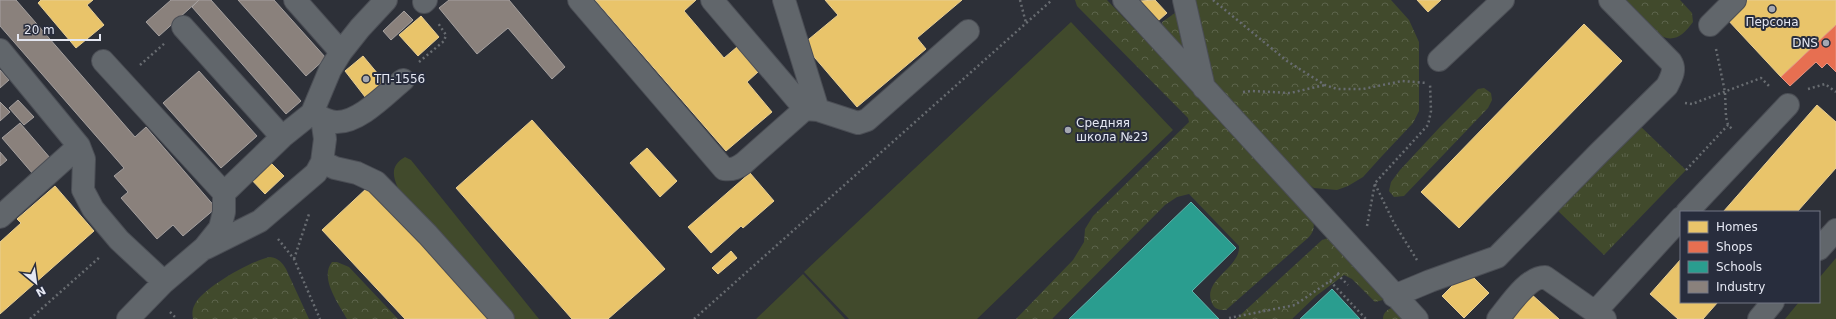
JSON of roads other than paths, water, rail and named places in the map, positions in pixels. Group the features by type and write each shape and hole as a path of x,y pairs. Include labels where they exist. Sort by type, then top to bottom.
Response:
{"lane":[{"path":"295,0 341,52"},
{"path":"204,248 260,221 316,173 322,162 325,140 317,116 330,70 341,52 360,28 386,0"},
{"path":"579,0 724,169 737,169 811,109"},
{"path":"712,0 811,109 858,123 867,120 968,31"},
{"path":"784,0 811,109"},
{"path":"1124,0 1358,254 1394,296 1417,319"},
{"path":"1184,0 1209,94"},
{"path":"1439,60 1503,0"},
{"path":"1394,296 1430,281 1497,257 1667,86 1672,76 1673,66 1671,62 1610,0"},
{"path":"1710,25 1735,0"},
{"path":"183,27 282,137"},
{"path":"0,50 79,146 84,159 83,190 93,209 119,240 164,282"},
{"path":"103,61 224,193 224,212 220,228 204,248 164,282 128,319"},
{"path":"224,193 282,137 317,116 343,122 360,115 403,80"},
{"path":"1688,211 1788,104"},
{"path":"0,217 79,146"},
{"path":"322,162 335,168 357,173 376,182 428,235 503,319"},
{"path":"1498,319 1523,290 1538,277 1545,277 1555,283 1600,316 1680,219"},
{"path":"1820,248 1836,230"},
{"path":"1758,319 1772,303"}],"place":[{"name":"Персона","path":"1772,9"},
{"name":"DNS","path":"1826,43"},
{"name":"ТП-1556","path":"366,79"},
{"name":"Средняя школа №23","path":"1068,130"}]}
